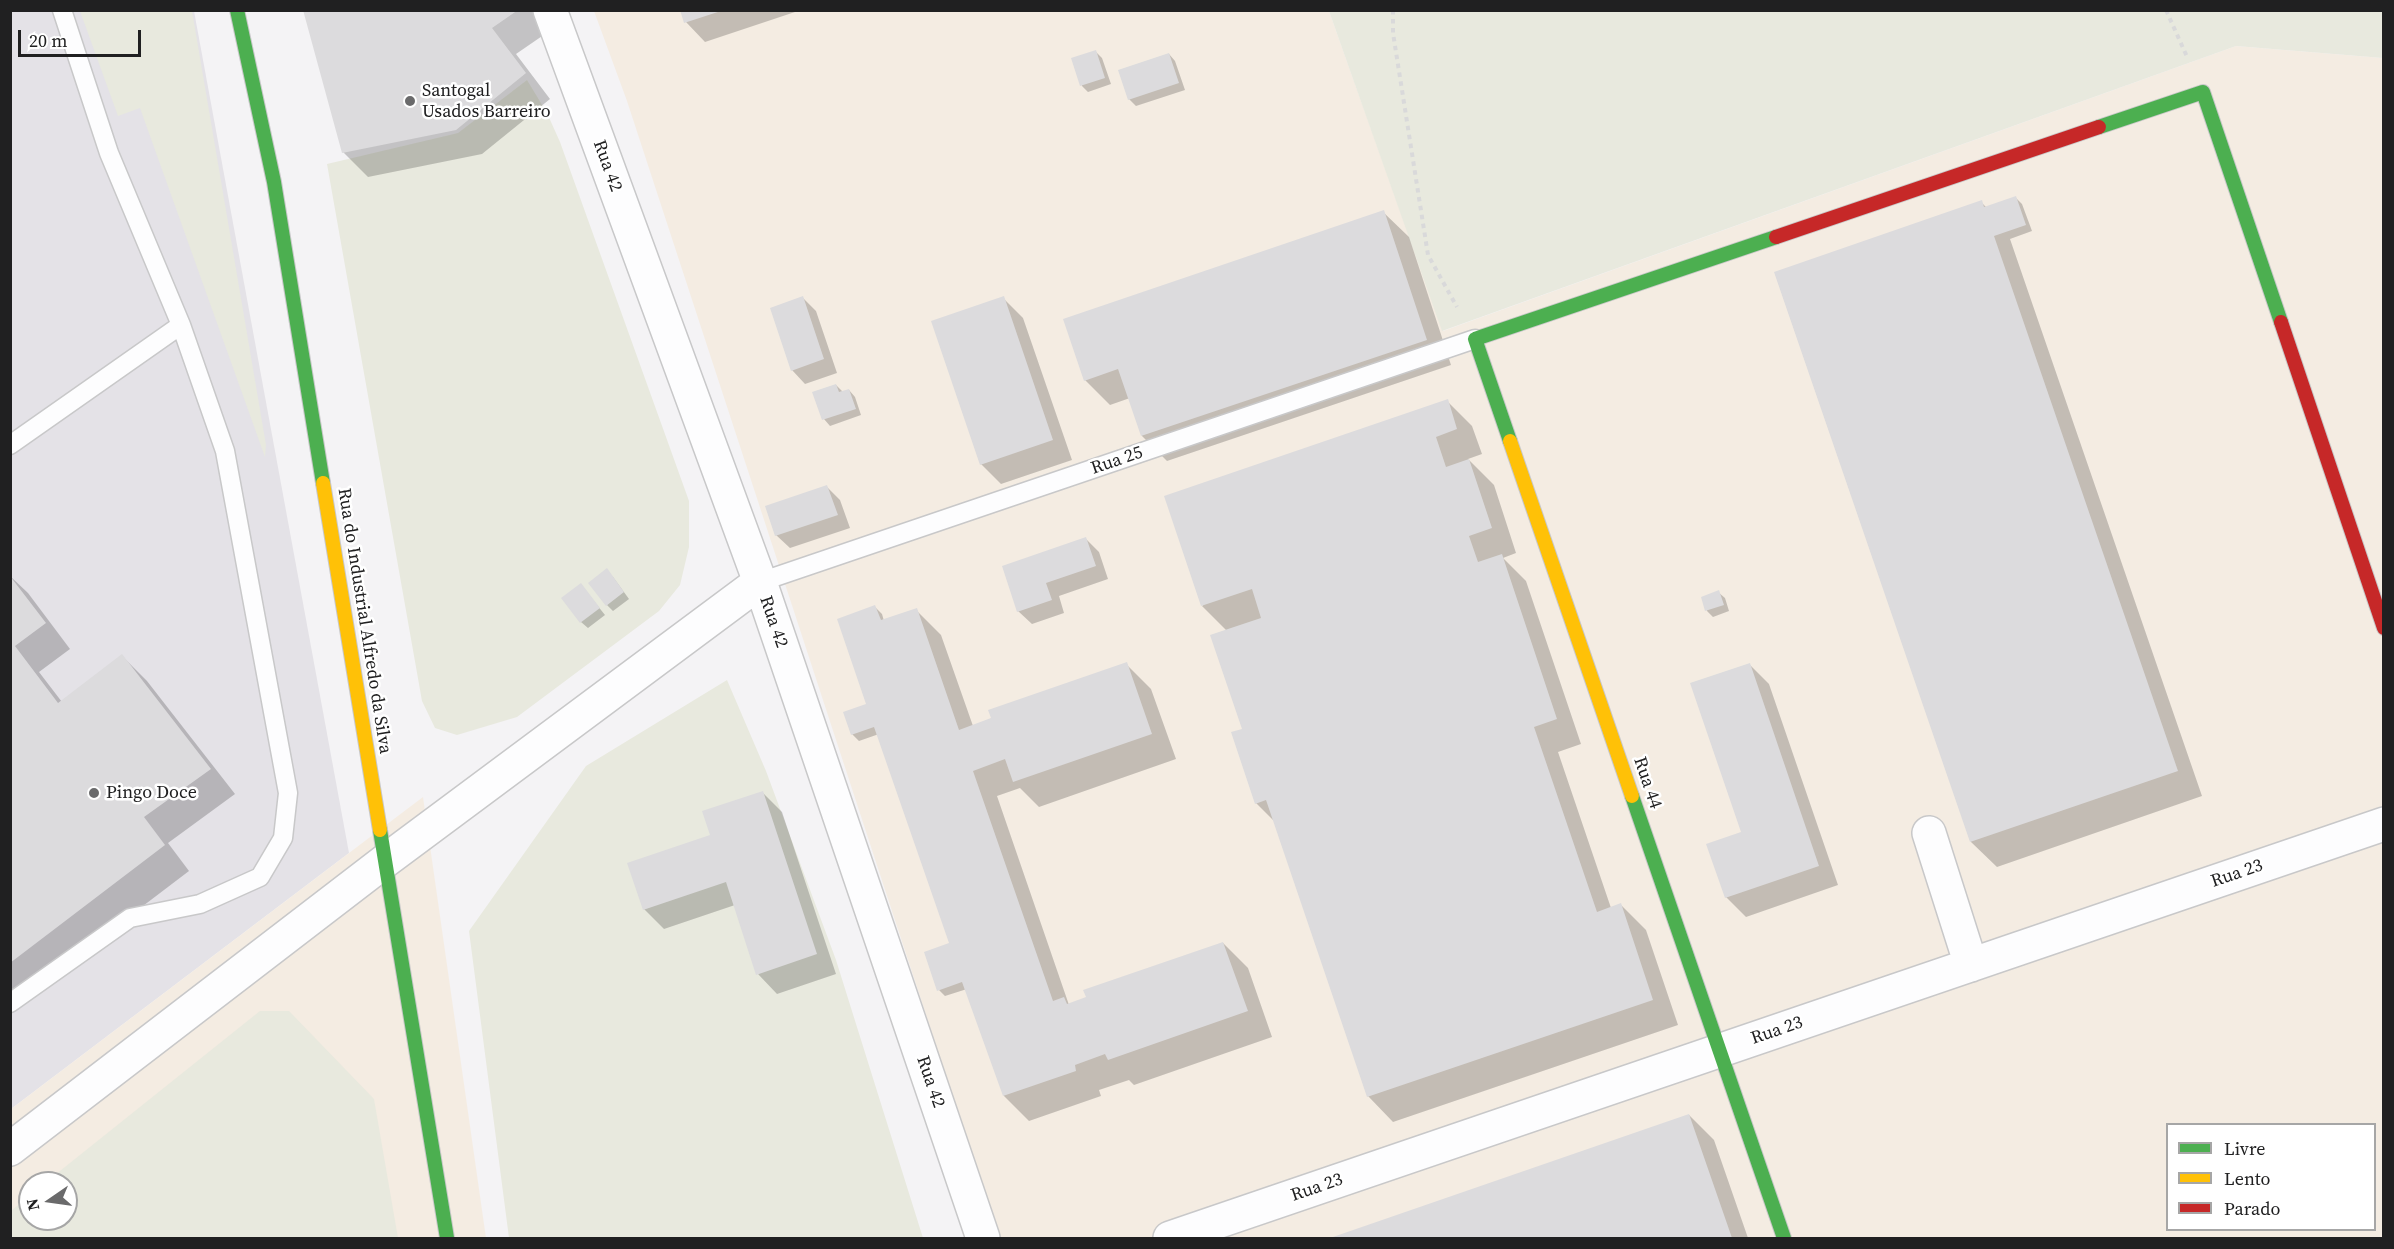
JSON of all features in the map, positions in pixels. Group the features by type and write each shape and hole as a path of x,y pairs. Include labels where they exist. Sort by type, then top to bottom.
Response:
{"street":[{"name":"Rua do Industrial Alfredo da Silva","path":"237,10 274,182 447,1239"},
{"name":"Rua 42","path":"550,10 760,582 983,1239"},
{"path":"1475,339 2203,92 2384,628"},
{"name":"Rua 44","path":"1475,339 1784,1239"},
{"path":"10,1149 385,861 760,582"},
{"name":"Rua 23","path":"1170,1239 2384,824"},
{"path":"1929,833 1971,965"}],"lane":[{"path":"10,1003 130,918 200,904 260,877 283,838 288,793 227,463 181,325 109,153 62,10"},
{"path":"10,445 181,325"},
{"name":"Rua 25","path":"760,582 1475,339"}],"path":[{"path":"1393,10 1393,33 1428,255 1475,339"},
{"path":"2166,10 2203,92"}],"shaded area":[{"path":"2383,10 2383,58 2236,46 1442,331 1329,11"},
{"path":"11,11 194,11 349,853 11,1109"},
{"path":"80,11 192,11 266,445 265,457 140,108 118,116"},
{"path":"594,11 1329,11 1443,331 2236,46 2383,58 2383,1238 999,1238 627,101"},
{"path":"527,80 547,113 560,142 689,501 689,547 680,585 659,611 517,717 457,735 435,728 422,701 327,164 458,133"},
{"path":"727,680 766,771 836,960 923,1238 509,1238 469,931 586,766"},
{"path":"423,797 486,1238 11,1238 11,1109"},
{"path":"260,1011 289,1011 374,1099 398,1238 11,1238 11,1211 18,1205 18,1231 78,1231 78,1171 60,1171"}],"building":[{"name":"Santogal Usados Barreiro","path":"303,10 518,10 492,28 526,73 456,130 342,153"},
{"path":"680,10 721,10 721,11 684,23"},
{"path":"1096,50 1105,78 1080,86 1071,58"},
{"path":"1169,53 1179,83 1128,100 1118,70"},
{"path":"2016,196 2026,225 1994,236 2178,771 1970,842 1774,272 1982,200 1984,207"},
{"path":"1384,210 1427,340 1141,436 1118,369 1084,381 1063,319"},
{"path":"803,296 824,359 791,371 770,308"},
{"path":"1004,296 1053,440 980,465 931,321"},
{"path":"836,384 839,392 849,389 856,409 822,420 812,392"},
{"path":"1448,399 1457,429 1436,437 1446,467 1469,459 1492,528 1469,536 1478,562 1502,554 1557,719 1534,727 1597,912 1621,903 1653,1000 1367,1097 1266,800 1255,804 1231,732 1242,729 1210,635 1261,618 1252,589 1201,606 1164,496"},
{"path":"827,485 838,515 775,536 765,506"},
{"path":"1086,537 1096,566 1046,583 1052,600 1017,612 1002,566"},
{"path":"607,568 624,592 606,606 588,583"},
{"name":"Pingo Doce","path":"10,576 46,623 15,646 58,703 122,654 211,769 144,817 165,845 10,963"},
{"path":"581,583 600,608 580,623 561,598"},
{"path":"1719,590 1724,605 1705,611 1701,597"},
{"path":"875,605 881,620 917,608 959,730 991,718 988,710 1127,662 1152,734 1013,782 1005,759 973,771 1053,1001 1064,997 1067,1004 1086,997 1083,990 1223,942 1248,1011 1108,1060 1105,1054 1075,1065 1076,1071 1003,1096 962,982 937,991 924,952 949,943 874,727 851,735 843,712 866,704 837,619"},
{"path":"1750,663 1819,866 1725,898 1706,844 1741,832 1690,683"},
{"path":"763,791 817,954 756,975 726,882 643,910 627,863 710,835 702,811"},
{"path":"1689,1114 1732,1238 1330,1238"}],"traffic: fast":[{"path":"237,10 274,182 323,483"},
{"path":"2099,127 2203,92 2281,322"},
{"path":"1510,441 1475,339 1776,237"},
{"path":"1632,796 1784,1238"},
{"path":"380,830 447,1238"}],"traffic: slow":[{"path":"1510,441 1632,796"},
{"path":"323,483 380,830"}],"traffic: jam":[{"path":"1776,237 2099,127"},
{"path":"2281,322 2384,628"}],"place":[{"name":"Santogal Usados Barreiro","path":"410,101"},
{"name":"Pingo Doce","path":"94,793"}]}
